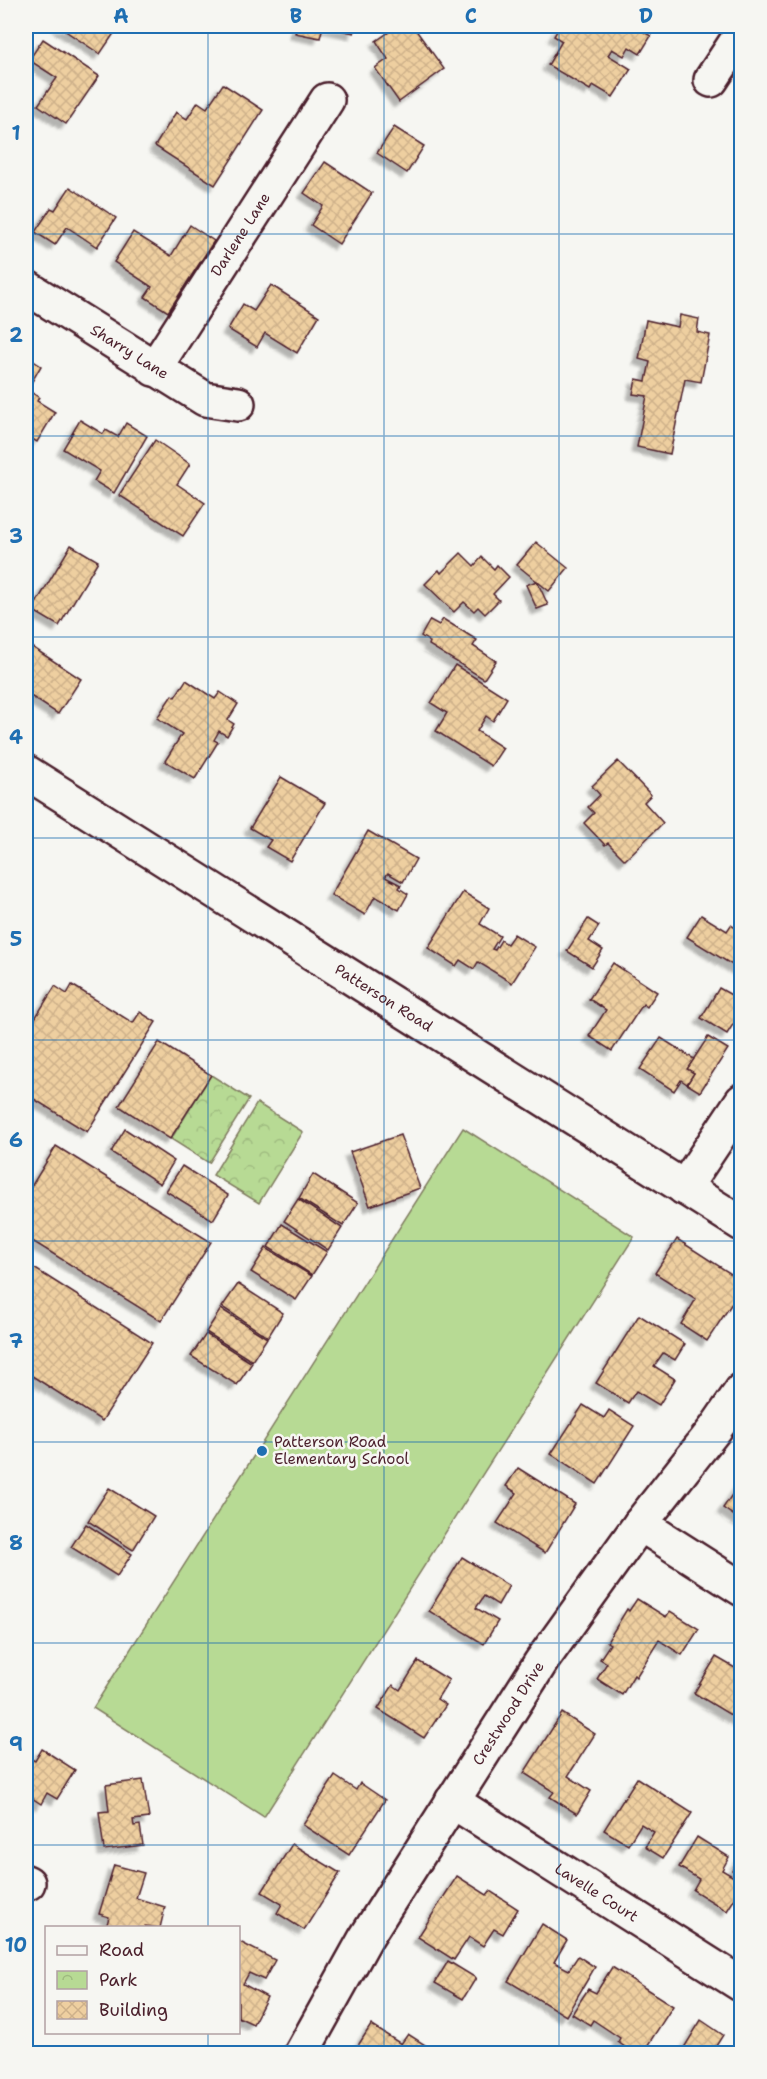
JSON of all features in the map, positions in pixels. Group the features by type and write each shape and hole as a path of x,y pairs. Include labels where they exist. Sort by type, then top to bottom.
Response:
{"street":[{"path":"711,80 741,33"},
{"name":"Darlene Lane","path":"154,369 327,100"},
{"name":"Sharry Lane","path":"26,287 205,399 238,404"},
{"name":"Patterson Road","path":"26,772 741,1224"},
{"path":"684,1188 741,1101"},
{"name":"Crestwood Drive","path":"301,2054 365,1939 541,1662 640,1524 715,1429 741,1390"},
{"path":"640,1524 741,1589"},
{"name":"Lavelle Court","path":"452,1801 741,1985"}],"green space":[{"path":"211,1075 249,1099 209,1163 171,1139"},
{"path":"257,1103 303,1132 259,1203 213,1175"},
{"path":"463,1128 634,1237 264,1817 93,1708"}],"building":[{"path":"58,26 119,26 100,54"},
{"path":"297,26 323,26 320,38 295,33"},
{"path":"323,26 355,26 354,33"},
{"path":"398,26 413,26 444,69 399,102 375,68 388,59 376,41"},
{"path":"560,26 634,26 651,36 640,54 629,47 624,56 612,49 608,55 631,69 613,97 593,85 590,90 548,65 562,41 554,36"},
{"path":"43,39 99,76 66,124 38,105 57,78 29,60"},
{"path":"223,84 263,110 215,185 155,146 176,112 187,119 198,102 207,108"},
{"path":"394,127 424,146 407,173 377,153"},
{"path":"325,162 372,193 339,244 311,225 323,206 304,193"},
{"path":"70,187 116,218 97,247 67,227 55,245 35,232 51,208 55,210"},
{"path":"190,225 214,241 168,312 145,297 152,287 114,262 133,232 171,256"},
{"path":"271,285 319,316 297,353 265,333 257,347 228,329 243,304 254,311"},
{"path":"680,315 699,319 697,332 710,335 701,382 685,379 670,454 637,447 647,396 633,394 636,379 646,381 650,362 639,359 646,320 678,327"},
{"path":"26,356 41,366 27,390 39,397 37,401 55,412 37,442 26,435"},
{"path":"80,420 103,434 106,430 118,437 126,423 147,436 114,493 94,481 100,471 63,449"},
{"path":"155,440 190,464 177,484 205,503 183,536 119,495"},
{"path":"536,542 568,568 549,591 517,565"},
{"path":"71,545 98,561 59,626 32,610"},
{"path":"461,553 474,566 482,557 494,569 497,565 509,577 493,594 499,600 485,614 478,607 474,611 464,602 454,612 425,584 439,570 441,573"},
{"path":"537,581 548,605 537,609 526,585"},
{"path":"443,619 477,640 473,646 496,661 484,679 429,645 430,642 421,636 430,620 439,625"},
{"path":"26,643 81,679 58,714 26,693"},
{"path":"455,665 507,698 493,721 486,716 477,731 503,748 491,766 436,731 447,713 431,703"},
{"path":"186,680 215,699 220,692 238,704 228,720 234,724 227,736 219,731 214,740 218,742 195,779 165,761 182,734 157,718 172,695 175,697"},
{"path":"618,761 651,795 644,802 663,823 625,860 608,843 605,845 584,823 594,813 588,807 600,795 592,786"},
{"path":"281,777 325,803 290,861 266,847 271,840 250,828"},
{"path":"368,831 416,859 403,882 388,873 385,877 401,885 399,888 408,894 399,910 375,896 365,915 331,895"},
{"path":"463,892 489,908 480,924 500,936 492,949 495,950 501,940 507,944 514,934 535,947 512,983 478,962 474,969 460,960 456,966 428,948"},
{"path":"701,915 727,931 731,925 742,932 742,971 687,937"},
{"path":"588,919 599,926 589,941 603,950 592,967 567,951"},
{"path":"613,963 657,992 647,1007 643,1004 612,1051 589,1036 606,1010 589,999"},
{"path":"72,985 133,1023 140,1012 156,1022 87,1132 26,1094 26,1033 55,986 67,994"},
{"path":"719,988 742,1001 742,1010 727,1034 701,1018"},
{"path":"708,1037 728,1049 700,1092 687,1084 694,1073 687,1069"},
{"path":"661,1038 694,1059 687,1069 694,1073 687,1084 681,1080 674,1091 640,1069"},
{"path":"159,1042 211,1075 170,1139 119,1106"},
{"path":"125,1129 174,1161 160,1184 111,1152"},
{"path":"400,1135 420,1188 370,1206 350,1152"},
{"path":"56,1146 211,1242 161,1321 26,1237 26,1195"},
{"path":"182,1166 228,1195 213,1220 166,1191"},
{"path":"313,1174 358,1203 343,1226 299,1198"},
{"path":"298,1199 342,1228 328,1250 284,1221"},
{"path":"282,1224 327,1252 312,1275 268,1247"},
{"path":"677,1239 742,1281 742,1288 707,1341 681,1324 696,1299 655,1273"},
{"path":"266,1248 312,1276 296,1300 251,1272"},
{"path":"26,1263 152,1343 102,1421 26,1372"},
{"path":"238,1284 283,1313 268,1337 222,1307"},
{"path":"221,1309 267,1338 252,1361 206,1332"},
{"path":"639,1315 685,1344 675,1360 663,1353 654,1366 675,1379 659,1405 636,1391 628,1403 596,1383"},
{"path":"206,1334 252,1363 237,1385 191,1356"},
{"path":"583,1405 604,1418 609,1410 634,1426 597,1484 551,1454"},
{"path":"518,1468 575,1504 545,1553 497,1523 517,1493 506,1486"},
{"path":"742,1480 742,1521 723,1508"},
{"path":"109,1488 154,1516 133,1550 88,1521"},
{"path":"86,1524 132,1554 117,1576 71,1547"},
{"path":"462,1557 509,1586 498,1605 484,1596 476,1608 498,1621 484,1644 429,1611"},
{"path":"637,1599 666,1617 670,1611 699,1629 682,1655 659,1640 622,1695 597,1679 607,1663 600,1659 610,1644 607,1642 627,1609 629,1611"},
{"path":"716,1657 742,1672 742,1722 694,1693"},
{"path":"418,1661 449,1680 437,1699 446,1705 424,1738 378,1709 393,1685 400,1690"},
{"path":"562,1713 595,1734 568,1776 591,1791 577,1814 550,1797 554,1792 524,1773"},
{"path":"42,1749 75,1770 57,1799 47,1793 41,1804 26,1794 26,1756 35,1761"},
{"path":"335,1776 356,1790 360,1783 385,1800 349,1855 303,1825"},
{"path":"637,1778 692,1813 663,1858 645,1847 654,1832 641,1824 628,1845 604,1830"},
{"path":"143,1780 149,1818 133,1820 134,1826 140,1825 143,1845 104,1850 99,1812 109,1811 106,1785"},
{"path":"697,1837 729,1857 722,1870 742,1882 742,1887 727,1911 693,1890 699,1879 679,1867"},
{"path":"292,1844 340,1873 304,1930 277,1913 282,1904 262,1892"},
{"path":"742,1856 742,1876 732,1870"},
{"path":"114,1865 144,1873 136,1898 165,1907 160,1926 107,1926 109,1917 99,1914"},
{"path":"457,1876 487,1895 490,1891 518,1909 503,1934 494,1929 483,1946 469,1937 454,1960 418,1937"},
{"path":"542,1924 567,1940 554,1962 569,1970 578,1956 595,1967 566,2016 508,1981"},
{"path":"240,1942 275,1960 264,1980 249,1973 243,1984 267,1997 253,2024 240,2018"},
{"path":"448,1961 476,1978 463,1999 435,1983"},
{"path":"612,1967 673,2006 642,2054 635,2054 618,2042 620,2038 593,2020 590,2025 572,2014 588,1989 596,1993"},
{"path":"701,2020 723,2035 711,2054 686,2054 682,2051"},
{"path":"371,2025 401,2044 408,2034 433,2050 431,2054 356,2054 354,2052"}],"place":[{"name":"Patterson Road Elementary School","path":"262,1451"}]}
